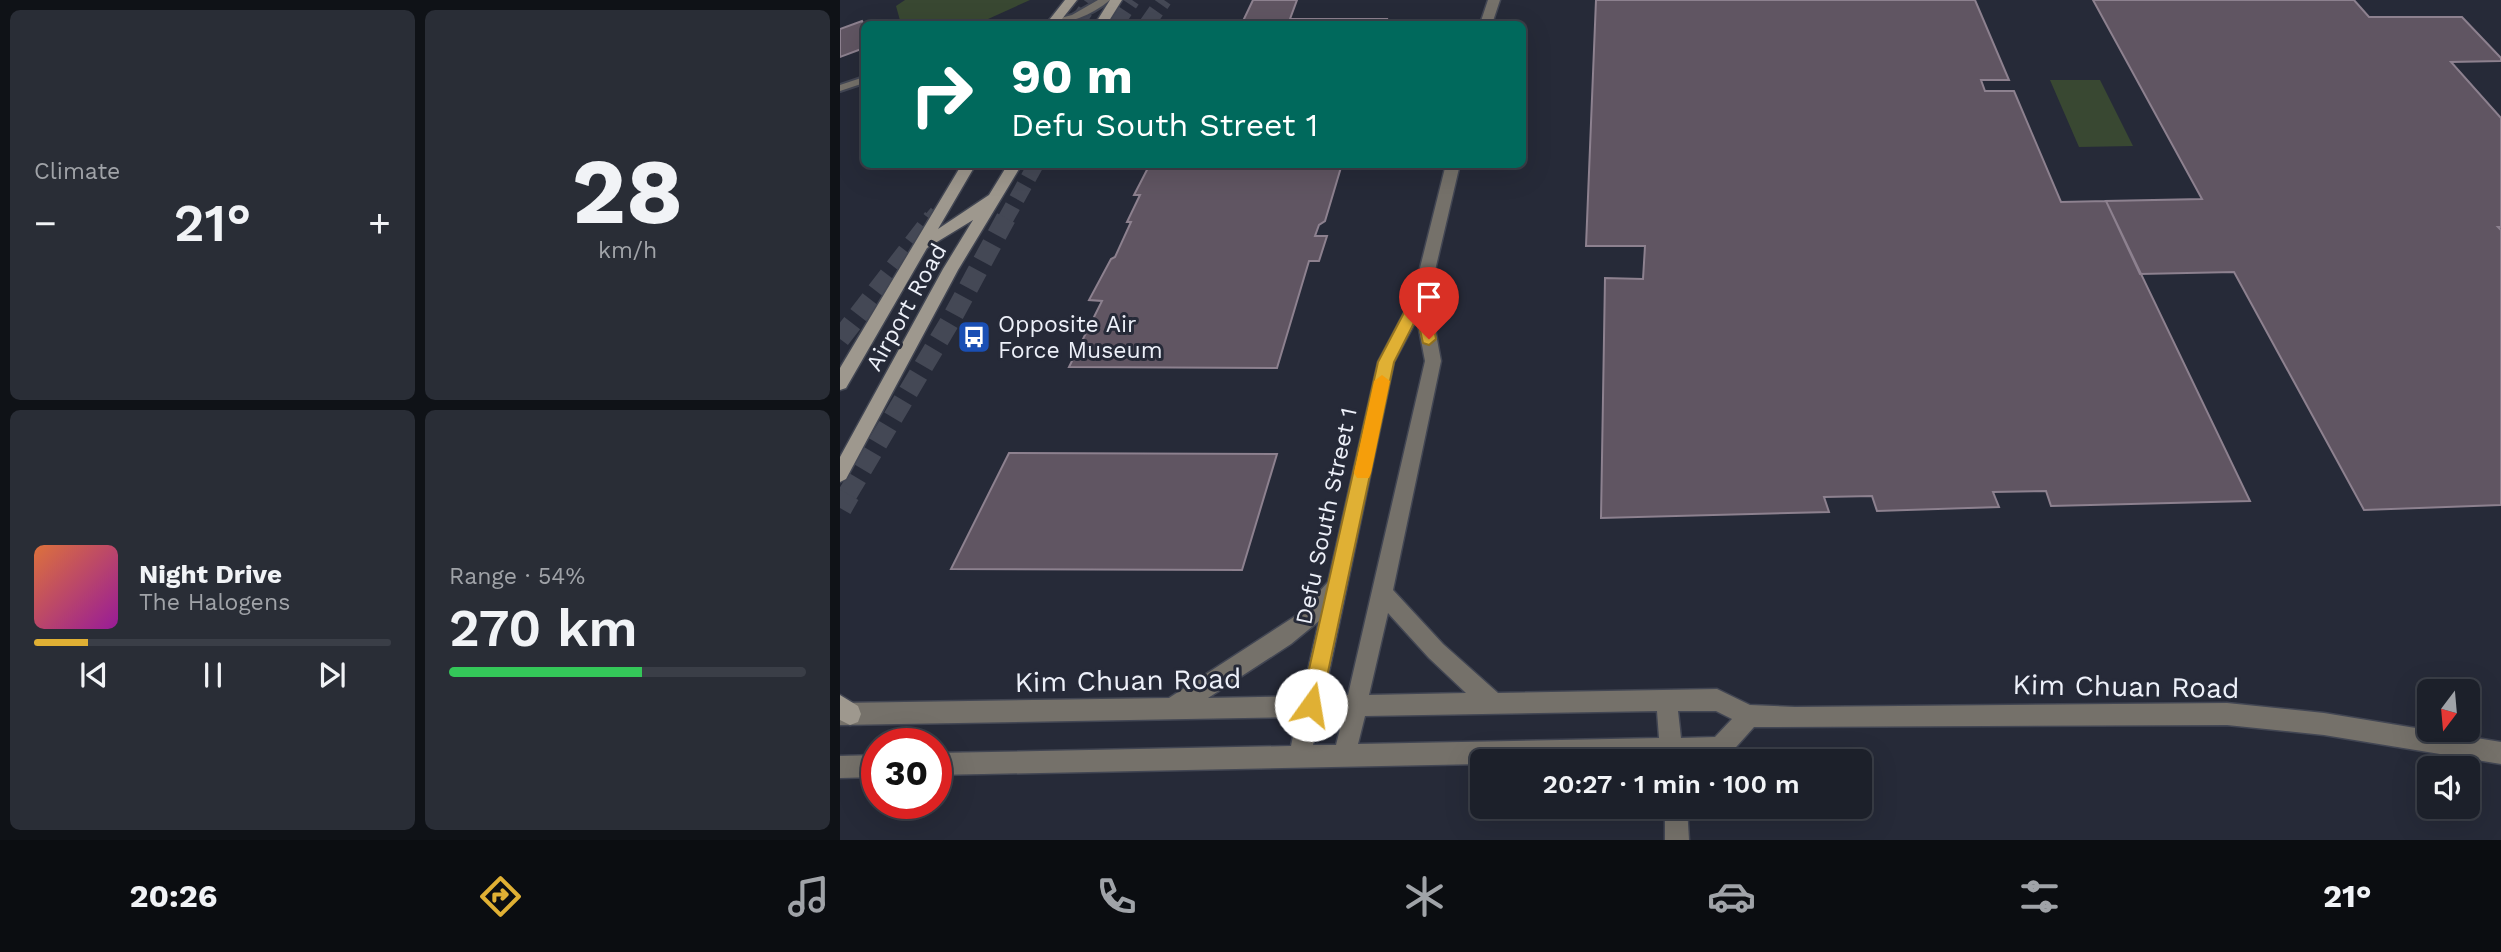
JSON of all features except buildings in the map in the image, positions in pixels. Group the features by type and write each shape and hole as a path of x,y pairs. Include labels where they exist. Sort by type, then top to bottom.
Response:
{"main road":[{"path":"1051,21 1071,0"},
{"path":"1103,21 1116,0"},
{"name":"Airport Road","path":"840,383 967,168"},
{"name":"Airport Road","path":"840,474 951,269 1013,168"},
{"path":"922,244 995,198"}],"street":[{"path":"1487,21 1494,0"},
{"name":"Defu South Street 1","path":"1300,755 1386,362 1420,296 1452,168"},
{"name":"Defu South Street 1","path":"1345,754 1384,592 1433,361 1420,296"},
{"path":"1171,709 1307,620 1339,584"},
{"path":"1384,592 1436,654 1461,678 1495,704"},
{"name":"Kim Chuan Road","path":"843,711 1587,704 1717,700 1749,716 2227,714 2324,724 2501,752"},
{"path":"1666,701 1671,749"},
{"path":"1713,749 1720,748 1749,716"},
{"path":"952,764 1345,754 1470,754"},
{"path":"840,767 861,766"},
{"path":"1676,819 1677,840"}],"lane":[{"path":"1058,21 1075,17 1105,0"},
{"path":"840,88 861,81"}],"green space":[{"path":"905,0 1030,0 984,21 900,21 896,6"},
{"path":"2050,80 2100,80 2133,146 2079,147"}],"tunnel":[{"path":"1078,21 1093,0"},
{"path":"1118,21 1132,0"},
{"path":"1149,21 1164,0"},
{"path":"1005,220 1034,168"},
{"path":"931,220 937,213"},
{"path":"840,339 933,218"},
{"path":"847,495 952,318 1006,218"},
{"path":"840,508 848,494"}],"slow traffic":[{"path":"1363,473 1382,381"}],"place":[{"name":"Opposite Air Force Museum","path":"974,337"}],"route":[{"path":"1311,705 1386,362 1420,296 1429,339"}]}
